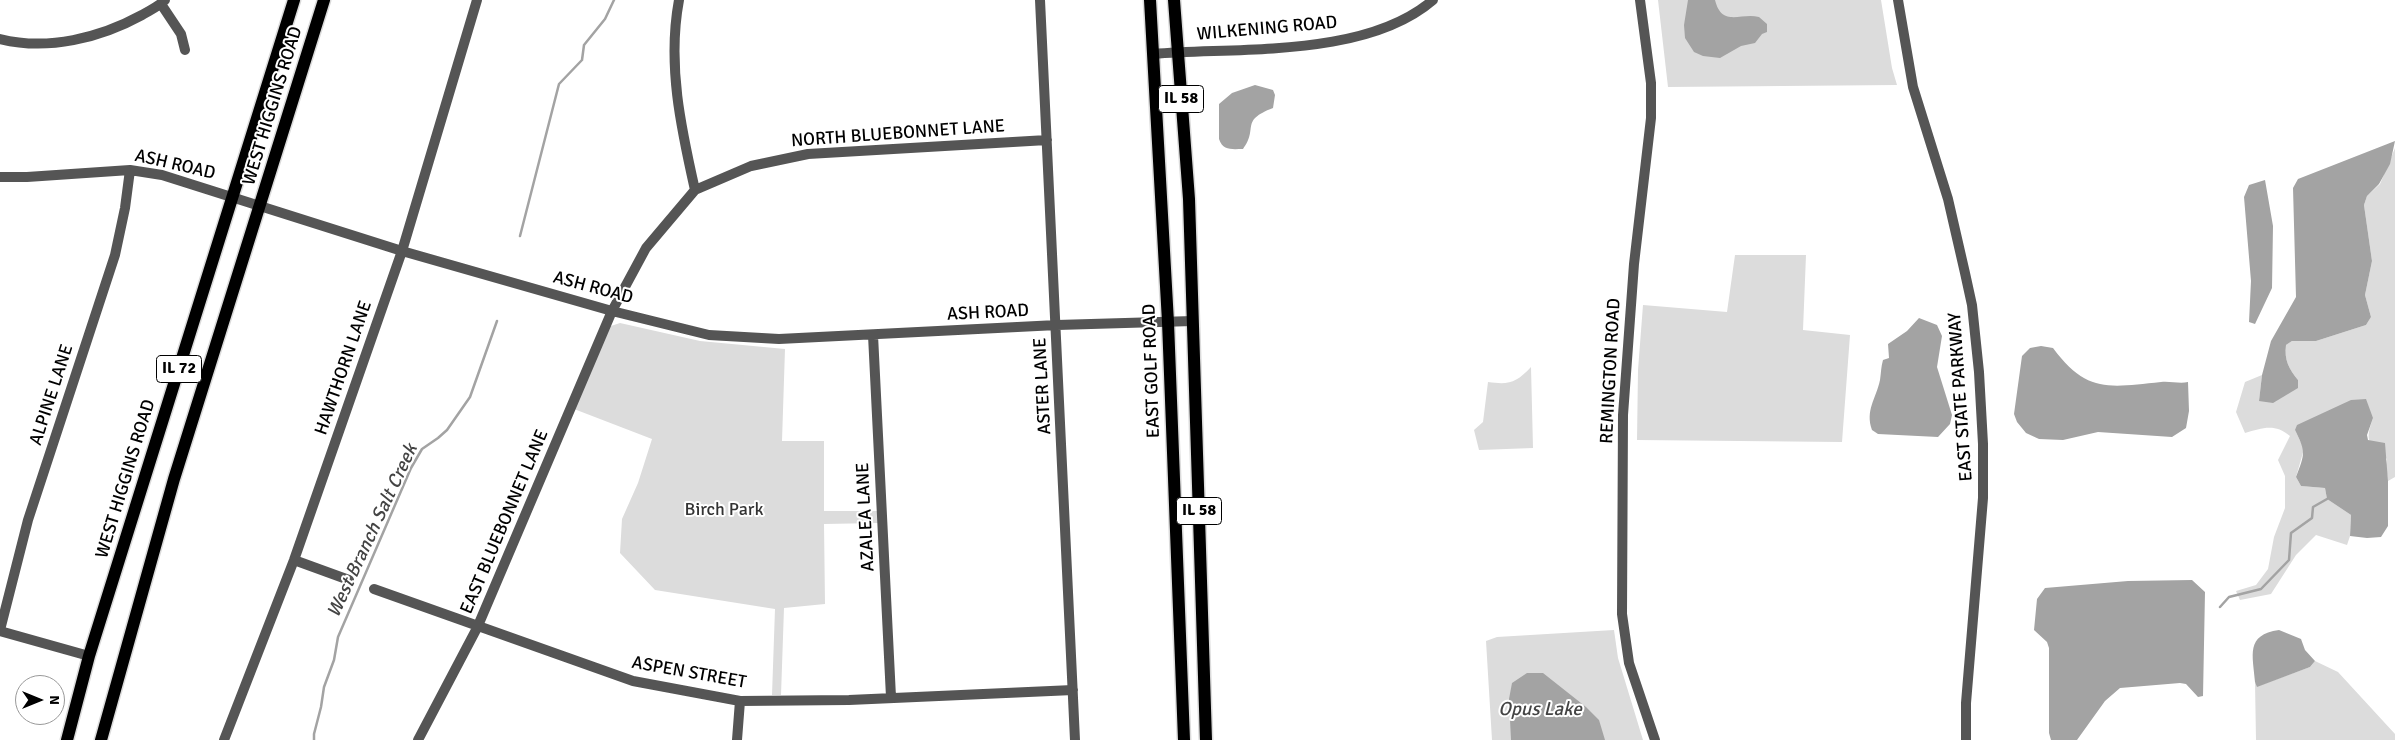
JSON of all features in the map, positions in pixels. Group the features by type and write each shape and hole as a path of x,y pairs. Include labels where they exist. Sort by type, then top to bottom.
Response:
{"main road":[{"name":"WEST HIGGINS ROAD","path":"67,740 89,656 294,0"},
{"name":"WEST HIGGINS ROAD","path":"101,740 174,478 324,0"},
{"name":"EAST GOLF ROAD","path":"1150,0 1168,322 1184,740"},
{"name":"IL 58","path":"1174,0 1188,199 1206,740"}],"street":[{"name":"HAWTHORN LANE","path":"224,740 294,560 402,251 477,0"},
{"path":"679,0 674,68 681,129 695,190"},
{"name":"ASTER LANE","path":"1040,0 1057,325 1075,740"},
{"name":"WILKENING ROAD","path":"1154,54 1299,46 1345,40 1389,26 1424,8 1433,0"},
{"name":"REMINGTON ROAD","path":"1640,0 1651,83 1651,118 1634,264 1622,415 1622,614 1629,663 1655,740"},
{"name":"EAST STATE PARKWAY","path":"1898,0 1913,87 1948,199 1972,305 1979,372 1983,444 1983,498 1966,703 1966,740"},
{"path":"0,38 17,43 72,41 118,28 163,2 181,34 185,50"},
{"name":"NORTH BLUEBONNET LANE","path":"612,311 646,248 695,190 751,166 808,154 1047,140"},
{"name":"ASH ROAD","path":"0,177 130,170 162,175 402,251 612,311 709,335 779,339 1057,325 1192,321"},
{"name":"ALPINE LANE","path":"0,630 28,520 115,255 125,208 130,170"},
{"name":"EAST BLUEBONNET LANE","path":"418,740 477,628 612,311"},
{"name":"AZALEA LANE","path":"874,335 891,697"},
{"path":"294,560 349,580"},
{"name":"ASPEN STREET","path":"374,590 477,628 633,681 740,701 849,700 1073,690"},
{"path":"0,630 89,656"},
{"path":"737,740 740,701"}],"green space":[{"path":"1658,0 1881,0 1892,68 1897,85 1668,87"},
{"path":"2395,148 2395,477 2388,481 2387,459 2370,442 2369,433 2373,418 2295,430 2304,449 2296,477 2301,486 2325,488 2327,499 2351,515 2350,536 2347,545 2316,535 2296,555 2271,594 2240,600 2236,591 2256,585 2268,569 2274,537 2285,508 2285,476 2278,460 2290,436 2274,428 2263,428 2245,433 2236,412 2245,382 2262,375 2259,401 2298,380 2288,364 2286,345 2292,341 2316,341 2366,325 2371,317 2365,295 2372,261 2364,205 2367,196 2380,184"},
{"path":"1735,255 1806,255 1803,330 1850,335 1842,442 1637,440 1638,370 1643,305 1727,312"},
{"name":"Birch Park","path":"620,323 700,341 785,349 782,441 824,441 824,511 878,511 878,523 824,524 825,604 784,608 781,695 772,695 775,609 655,590 620,553 622,519 638,483 652,439 574,409 608,327"},
{"path":"1531,367 1533,448 1479,450 1474,430 1483,422 1488,382 1512,382 1521,377"},
{"path":"1614,630 1618,658 1643,740 1492,740 1486,641 1497,637"},
{"path":"2315,661 2338,672 2395,734 2395,740 2256,740 2255,682 2258,686 2310,667"}],"water":[{"path":"1688,0 1715,0 1718,9 1727,16 1759,17 1767,24 1767,32 1762,34 1755,43 1741,46 1720,58 1703,56 1694,52 1685,38 1684,25"},
{"path":"1255,85 1273,90 1275,95 1273,108 1256,117 1253,121 1250,136 1243,149 1232,149 1223,146 1219,139 1219,104 1232,93"},
{"path":"2395,141 2390,164 2379,184 2367,196 2364,205 2372,261 2365,295 2371,317 2366,325 2316,341 2292,341 2286,345 2287,360 2298,380 2298,388 2273,403 2259,401 2262,375 2271,341 2296,297 2293,188 2298,179"},
{"path":"2265,180 2273,226 2272,288 2255,324 2249,322 2251,281 2244,197 2249,185"},
{"path":"1919,318 1937,325 1942,336 1937,367 1952,415 1950,424 1938,437 1878,434 1872,430 1870,410 1880,380 1883,360 1889,358 1888,344 1907,331"},
{"path":"2041,346 2053,348 2065,363 2077,373 2101,384 2113,386 2188,382 2189,411 2186,428 2172,437 2098,432 2063,440 2039,439 2026,433 2017,422 2014,414 2022,356 2030,348"},
{"path":"2366,399 2373,418 2367,435 2368,440 2385,443 2388,481 2388,526 2381,537 2367,538 2350,536 2351,515 2327,499 2325,488 2301,486 2296,477 2303,458 2303,448 2295,430 2297,425 2351,400"},
{"path":"2192,580 2205,592 2203,696 2198,697 2186,684 2180,683 2120,688 2105,701 2077,740 2051,740 2049,733 2049,648 2047,642 2034,630 2037,599 2045,588 2128,581"},
{"path":"2279,630 2301,639 2305,650 2315,661 2310,667 2257,687 2253,663 2256,642 2261,636"},
{"name":"Opus Lake","path":"1527,673 1543,673 1586,707 1599,720 1605,740 1511,740 1509,699 1512,683"}],"waterway":[{"name":"West Branch Salt Creek","path":"520,236 559,84 582,60 584,45 605,19 614,0"},
{"name":"West Branch Salt Creek","path":"314,740 324,687 334,660 338,637 411,468 422,449 447,430 470,397 497,321"},
{"path":"2220,607 2229,597 2261,589 2289,560 2291,533 2312,518 2313,507 2327,499"}]}
